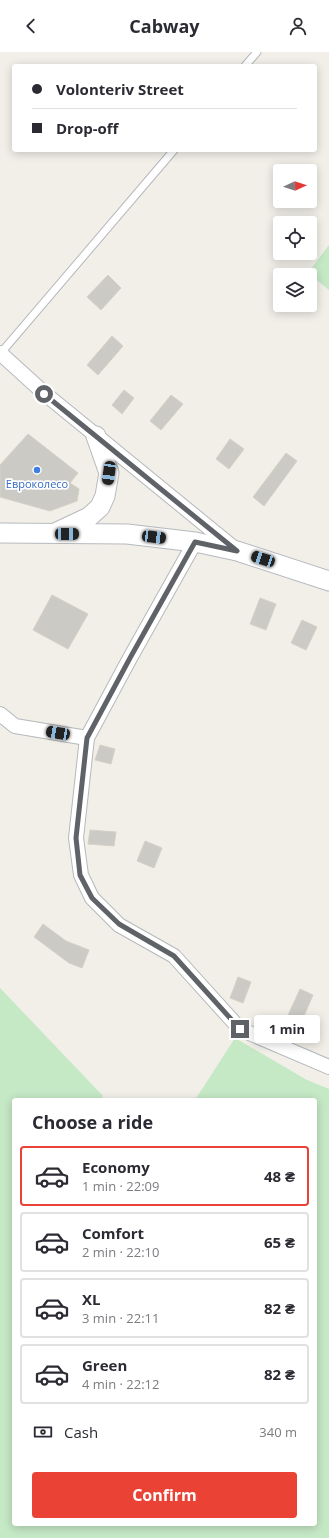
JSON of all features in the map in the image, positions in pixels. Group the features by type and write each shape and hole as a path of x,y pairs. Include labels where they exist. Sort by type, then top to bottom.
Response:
{"street":[{"path":"0,354 44,394 237,551"},
{"path":"52,534 89,517 100,506 105,496 109,473 96,436"},
{"path":"0,533 127,534 195,542 237,551 329,581"},
{"path":"195,542 87,738 76,838 80,875 92,898 119,924 174,956 240,1029 329,1067"},
{"path":"0,714 15,726 87,738"}],"lane":[{"path":"247,64 257,52"},
{"path":"0,354 172,152"}],"green space":[{"path":"329,245 329,290 317,280 317,268 312,268"},
{"path":"0,988 103,1096 102,1098 12,1098 12,1526 317,1526 317,1098 196,1098 235,1038 307,1080 329,1089 329,1538 0,1538"}],"building":[{"path":"108,275 121,288 101,310 87,297"},
{"path":"112,336 123,346 98,375 87,365"},
{"path":"124,390 134,398 122,414 112,405"},
{"path":"171,395 183,404 161,430 150,421"},
{"name":"Евроколесо","path":"28,434 78,473 70,483 79,489 77,501 50,511 0,497 0,465"},
{"path":"230,439 244,449 229,469 216,459"},
{"path":"286,453 297,461 264,506 253,497"},
{"path":"52,595 88,614 68,649 33,630"},
{"path":"260,598 276,604 266,630 250,624"},
{"path":"302,620 317,627 306,650 291,643"},
{"path":"100,745 115,749 111,764 95,760"},
{"path":"90,830 116,832 114,846 88,844"},
{"path":"145,841 162,848 154,868 137,861"},
{"path":"43,924 66,941 89,950 82,968 69,963 34,937"},
{"path":"238,977 251,982 243,1003 230,998"},
{"path":"300,989 313,995 298,1030 284,1024"}],"place":[{"name":"Евроколесо","path":"37,470"}],"route":[{"path":"44,394 237,551 195,542 130,658 94,728 87,738 76,838 80,875 92,898 119,924 174,956 240,1029"}]}
